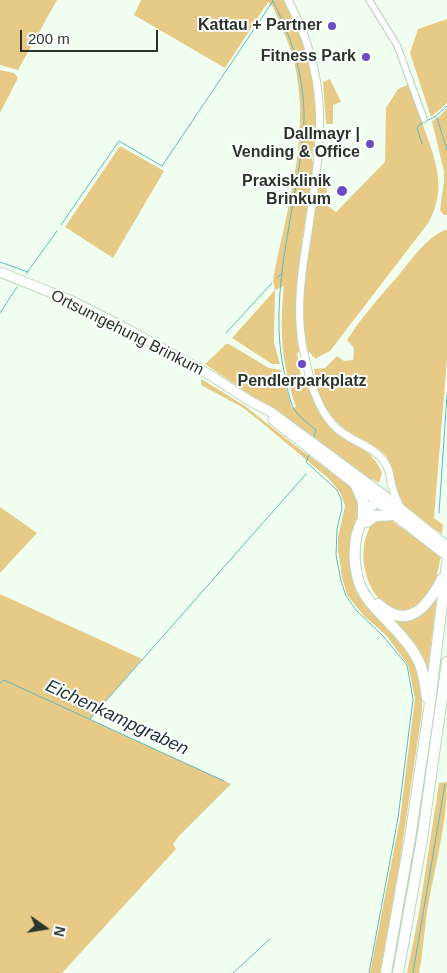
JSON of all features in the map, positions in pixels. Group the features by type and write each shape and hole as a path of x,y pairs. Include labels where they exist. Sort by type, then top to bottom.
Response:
{"highway":[{"path":"355,483 363,502 365,520 360,544 362,572 373,598 388,612 404,616 422,610 431,599 447,568"},
{"path":"380,498 365,520 356,542 358,578 368,600 411,648 418,659 429,710"},
{"path":"365,520 375,516 398,512"},
{"path":"386,973 419,778 447,568"},
{"path":"398,973 431,780 447,662"}],"main road":[{"name":"Ortsumgehung Brinkum","path":"0,272 72,301 129,330 271,412 302,434 380,498"},
{"name":"Ortsumgehung Brinkum","path":"250,401 355,483 380,498"},
{"path":"380,498 442,545 447,556"}],"street":[{"path":"288,0 300,22 311,51 318,82 320,119 317,173 300,294 300,322 304,350 315,393 326,417 342,433 378,454 387,466 398,512"},
{"path":"369,0 397,45 424,119"},
{"path":"380,498 390,480"}],"shaded area":[{"path":"0,0 57,0 18,70 0,65"},
{"path":"141,0 283,0 297,26 309,58 316,102 315,147 313,147 312,161 314,162 298,281 297,328 300,352 297,353 301,376 307,376 318,409 327,424 340,436 364,450 374,459 382,473 379,483 372,479 367,479 306,433 205,364 226,344 229,344 269,368 281,370 292,408 296,407 291,392 283,348 284,286 275,290 273,280 297,157 300,133 300,108 298,83 292,54 273,7 268,2 225,68 134,15"},
{"path":"447,19 447,103 431,117 410,53 418,29"},
{"path":"0,70 14,73 18,78 0,113"},
{"path":"330,79 341,102 333,105 333,124 326,124 323,82"},
{"path":"409,84 436,163 438,197 434,209 429,222 330,351 315,359 311,353 307,352 303,309 306,265 319,178 321,176 329,176 325,204 336,212 385,162 386,108 398,89"},
{"path":"447,108 447,215 444,215 440,210 444,172 432,121"},
{"path":"120,146 164,171 113,258 65,227"},
{"path":"447,230 447,359 434,518 443,525 442,534 404,505 397,493 391,465 386,456 378,449 350,433 327,411 322,402 314,369 325,368 337,356 344,361 353,360 354,348 347,340 353,331 419,250"},
{"path":"275,290 274,343 280,364 272,364 232,338"},
{"path":"201,380 245,406 355,490 360,502 353,574 415,660 422,694 422,711 399,867 380,973 370,973 400,819 415,698 408,665 386,635 364,616 347,595 338,549 338,537 345,506 340,492 327,477 261,422 242,407 201,385"},
{"path":"0,507 37,533 0,573"},
{"path":"386,519 392,521 441,556 431,593 423,604 410,611 396,610 378,598 367,578 364,567 364,544 370,527 373,522"},
{"path":"0,594 142,659 90,719 82,716 231,784 179,836 173,844 176,849 62,973 0,973"},
{"path":"437,596 427,676 389,616 417,615 426,609"},
{"path":"447,782 443,831 427,912 419,973 407,973 419,913 439,783"}],"waterway":[{"path":"61,225 119,141 162,166 272,0"},
{"path":"273,1 286,29 296,58 302,87 304,117 302,151 281,280 279,304 281,352 292,405 299,415 316,430 314,437"},
{"path":"422,144 417,128 436,116 447,106"},
{"path":"437,118 447,150"},
{"path":"26,274 57,231"},
{"path":"0,262 28,272"},
{"path":"277,278 281,274"},
{"path":"226,333 272,283"},
{"path":"0,313 17,287"},
{"path":"439,513 447,395"},
{"path":"309,455 306,462 337,490 341,499 342,508 337,529 336,555 346,596 356,610 383,636 407,665 413,699 398,818 369,973"},
{"path":"90,719 306,474"},
{"name":"Eichenkampgraben","path":"0,683 4,680 224,781"},
{"path":"413,973 445,784"},
{"path":"233,973 270,939"}],"place":[{"name":"Kattau + Partner","path":"332,26"},
{"name":"Fitness Park","path":"366,57"},
{"name":"Dallmayr | Vending & Office","path":"370,144"},
{"name":"Praxisklinik Brinkum","path":"342,191"},
{"name":"Pendlerparkplatz","path":"302,364"}]}
